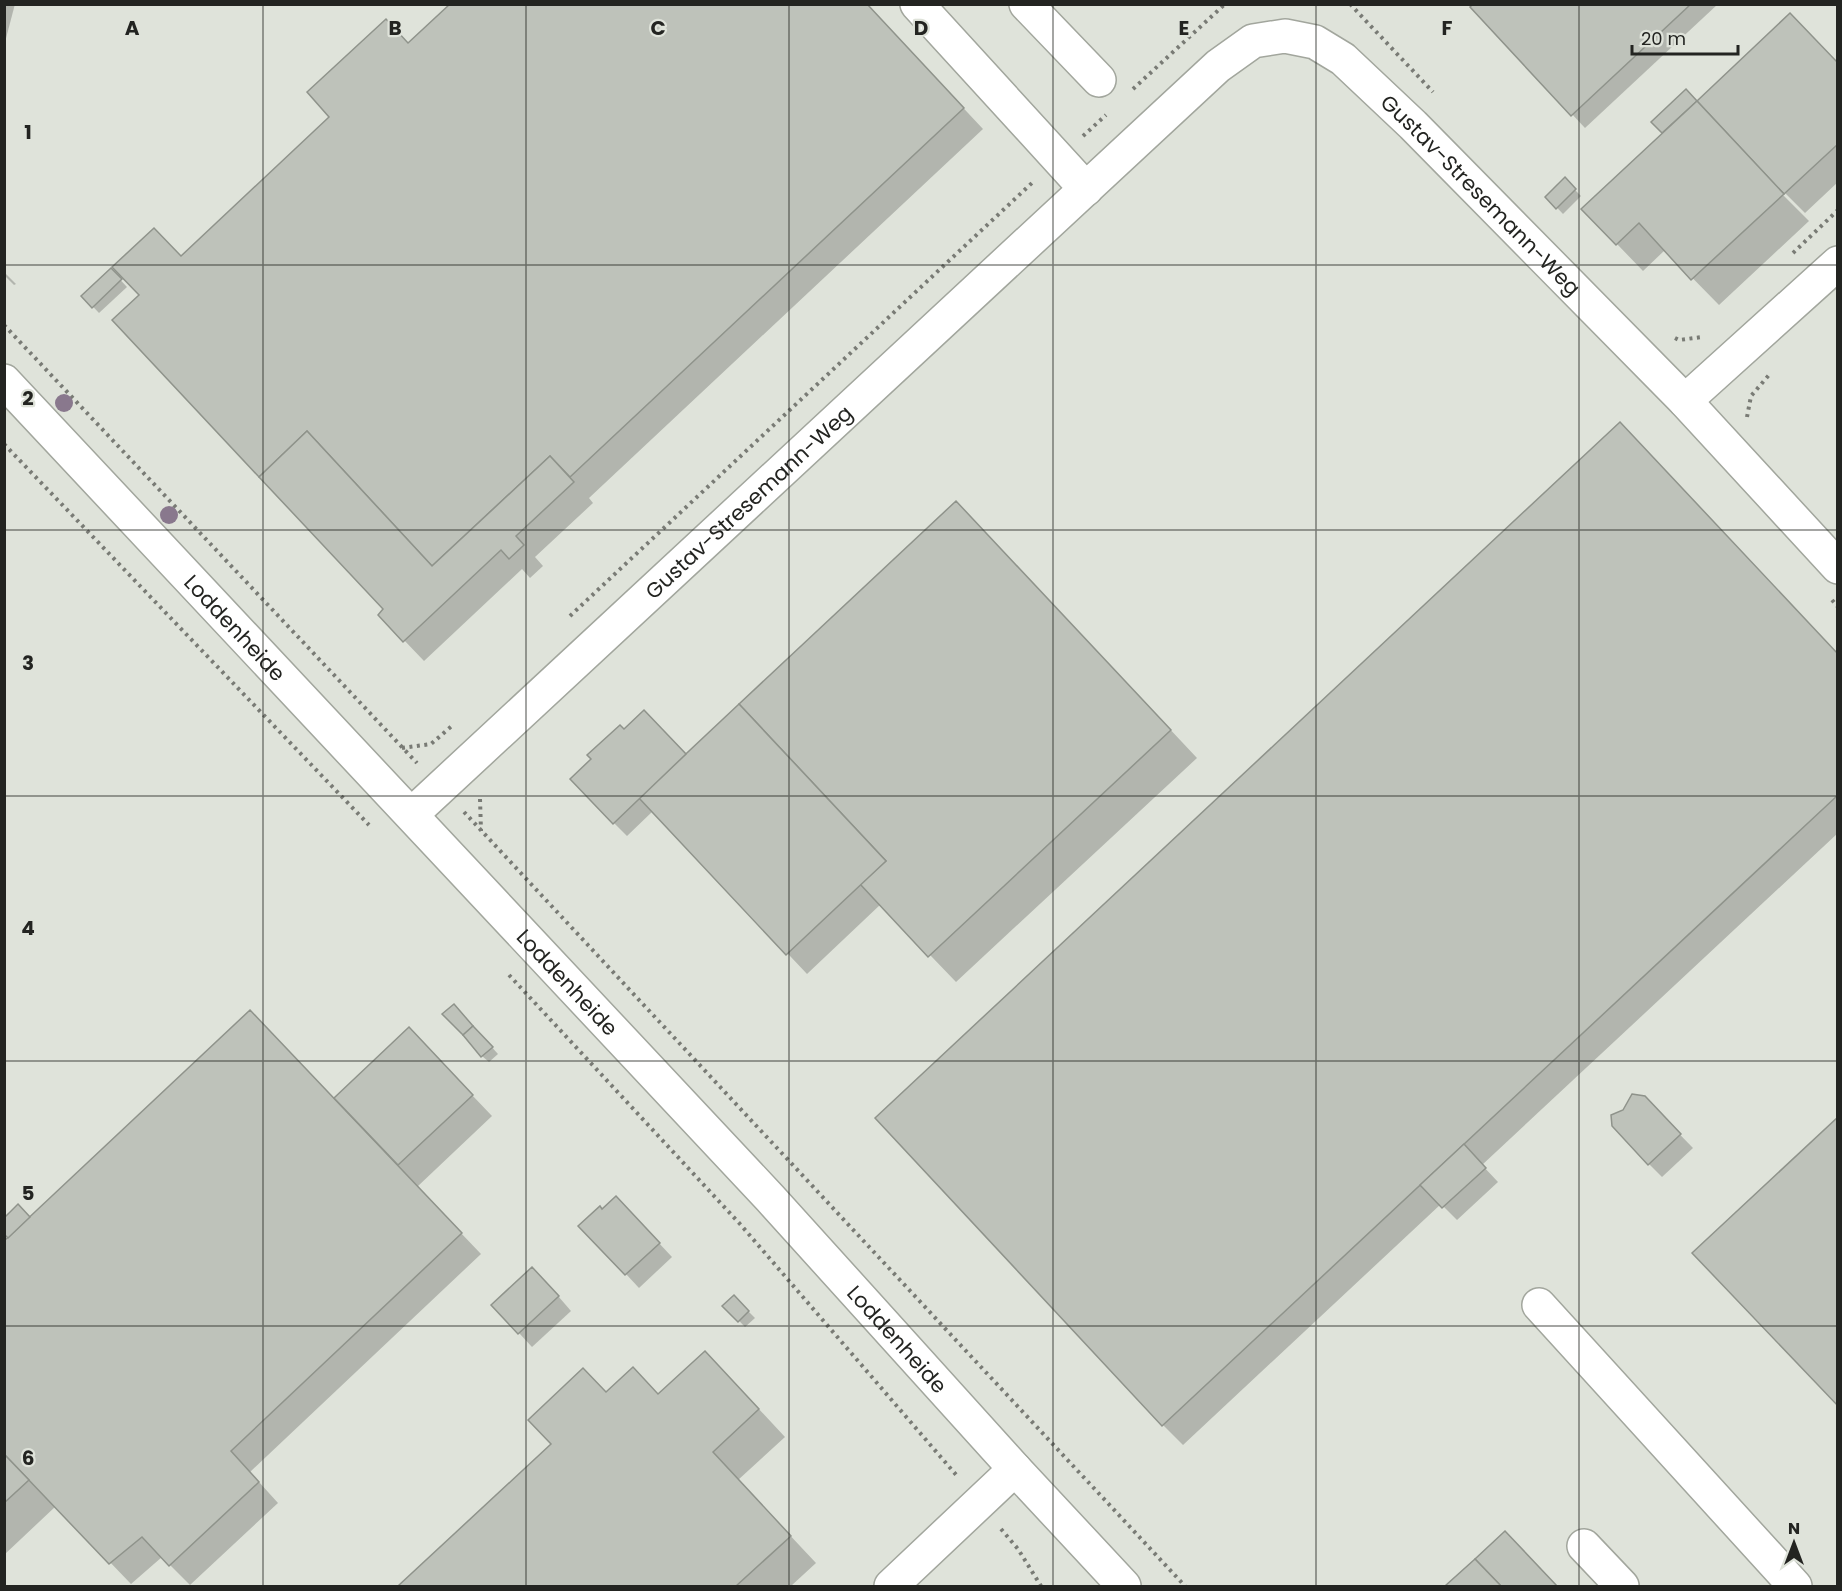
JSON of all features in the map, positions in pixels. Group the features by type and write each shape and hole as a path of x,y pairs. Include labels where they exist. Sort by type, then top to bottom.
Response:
{"street":[{"path":"1026,4 1099,80"},
{"path":"933,10 1086,189"},
{"name":"Gustav-Stresemann-Weg","path":"412,814 1218,66 1252,41 1285,36 1315,42 1343,59 1413,125 1685,401 1838,567"},
{"path":"1685,401 1838,263"},
{"name":"Loddenheide","path":"4,381 770,1198 1124,1587"},
{"path":"1539,1305 1795,1587"},
{"path":"891,1587 1015,1469"},
{"path":"1584,1546 1622,1587"}],"path":[{"path":"1129,94 1226,4"},
{"path":"1350,4 1440,100"},
{"path":"564,621 1112,110"},
{"path":"1789,257 1838,210"},
{"path":"4,325 440,787 1185,1587"},
{"path":"1670,336 1679,340 1708,336"},
{"path":"1747,420 1751,396 1770,374"},
{"path":"4,444 374,830"},
{"path":"1830,599 1838,607"},
{"path":"402,748 431,744 455,723"},
{"path":"481,831 479,802 482,792"},
{"path":"503,968 740,1224 1018,1549 1041,1587"}],"building":[{"path":"450,4 867,4 964,108 570,477 550,456 432,566 307,431 259,477 112,320 139,295 112,267 154,228 181,256 329,117 307,92 386,19 408,43"},
{"path":"1473,4 1691,4 1571,116 1470,7"},
{"path":"1790,13 1838,63 1838,144 1784,194 1697,101"},
{"path":"1686,89 1697,101 1662,133 1651,122"},
{"path":"1697,101 1784,194 1691,280 1639,223 1616,245 1581,209"},
{"path":"1565,177 1576,189 1556,209 1545,197"},
{"path":"111,268 122,279 92,308 81,296"},
{"path":"1620,422 1838,654 1838,795 1162,1426 875,1118"},
{"path":"307,431 432,566 550,456 574,482 516,536 524,545 509,559 501,550 403,642 378,615 383,609 259,477"},
{"path":"956,501 1171,730 928,957 860,884 886,861 739,704"},
{"path":"739,704 886,861 786,955 639,798"},
{"path":"644,710 686,754 613,824 570,779 591,759 587,755 620,725 624,729"},
{"path":"454,1004 473,1026 463,1035 442,1014"},
{"path":"250,1010 462,1233 231,1451 259,1482 169,1566 142,1537 109,1564 4,1454 4,1241"},
{"path":"473,1026 493,1047 481,1057 463,1035"},
{"path":"409,1027 473,1095 398,1165 334,1098"},
{"path":"1632,1094 1645,1096 1681,1134 1648,1165 1612,1126 1611,1115 1623,1110"},
{"path":"1838,1117 1838,1406 1692,1253"},
{"path":"1464,1144 1486,1168 1442,1208 1420,1185"},
{"path":"616,1196 660,1243 625,1275 578,1226 600,1206 602,1209"},
{"path":"18,1204 30,1217 8,1238 4,1234 4,1218"},
{"path":"532,1267 559,1296 518,1334 491,1305"},
{"path":"734,1295 749,1311 738,1322 722,1306"},
{"path":"705,1351 759,1409 713,1452 791,1536 736,1586 398,1586 551,1444 528,1420 583,1368 606,1392 633,1367 658,1394"},
{"path":"4,1454 29,1480 4,1503"},
{"path":"1505,1531 1557,1586 1501,1586 1475,1559"},
{"path":"1475,1559 1501,1586 1445,1586"}]}
